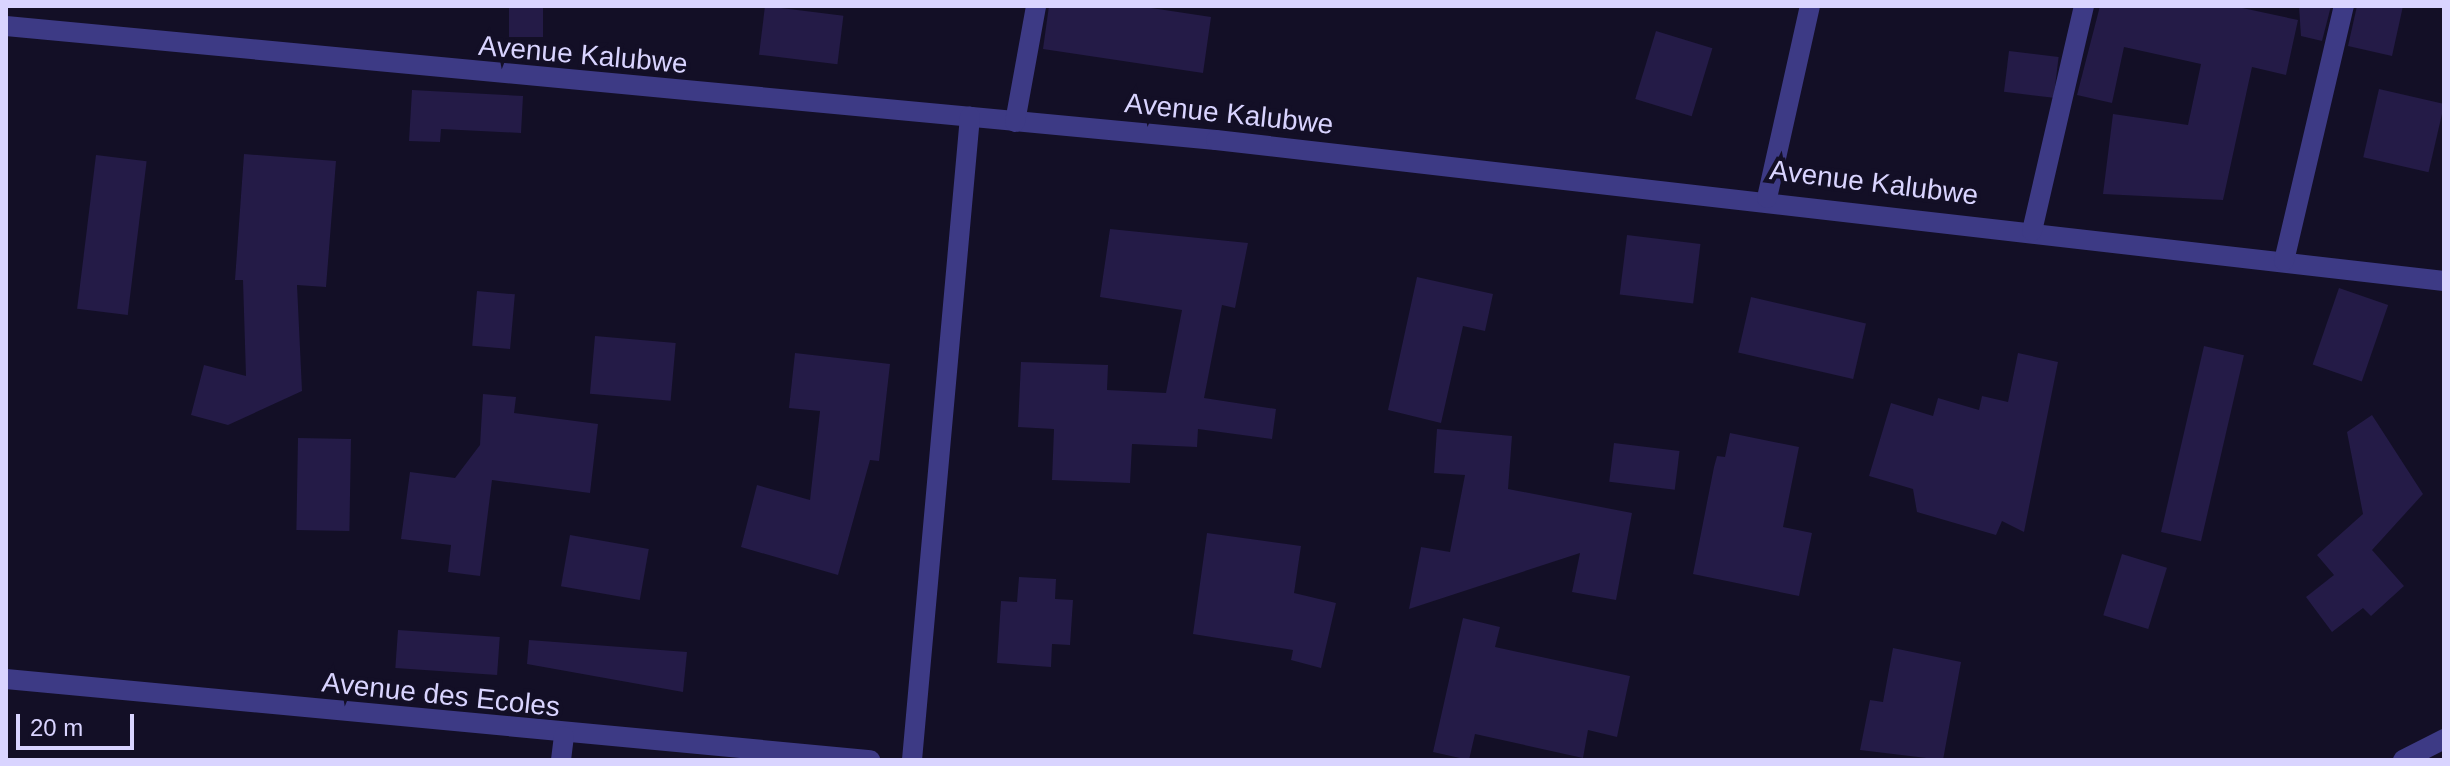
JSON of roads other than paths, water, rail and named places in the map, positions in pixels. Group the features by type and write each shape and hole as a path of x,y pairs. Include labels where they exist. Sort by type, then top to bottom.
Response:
{"street":[{"path":"1015,122 1036,6"},
{"path":"1767,198 1810,6"},
{"path":"2032,231 2084,6"},
{"path":"2284,261 2344,6"},
{"name":"Avenue Kalubwe","path":"6,26 970,117 1767,198 2444,281"},
{"path":"912,760 970,117"},
{"name":"Avenue des Ecoles","path":"6,679 564,736 870,760"},
{"path":"561,760 564,736"},
{"path":"2403,760 2444,739"}]}
